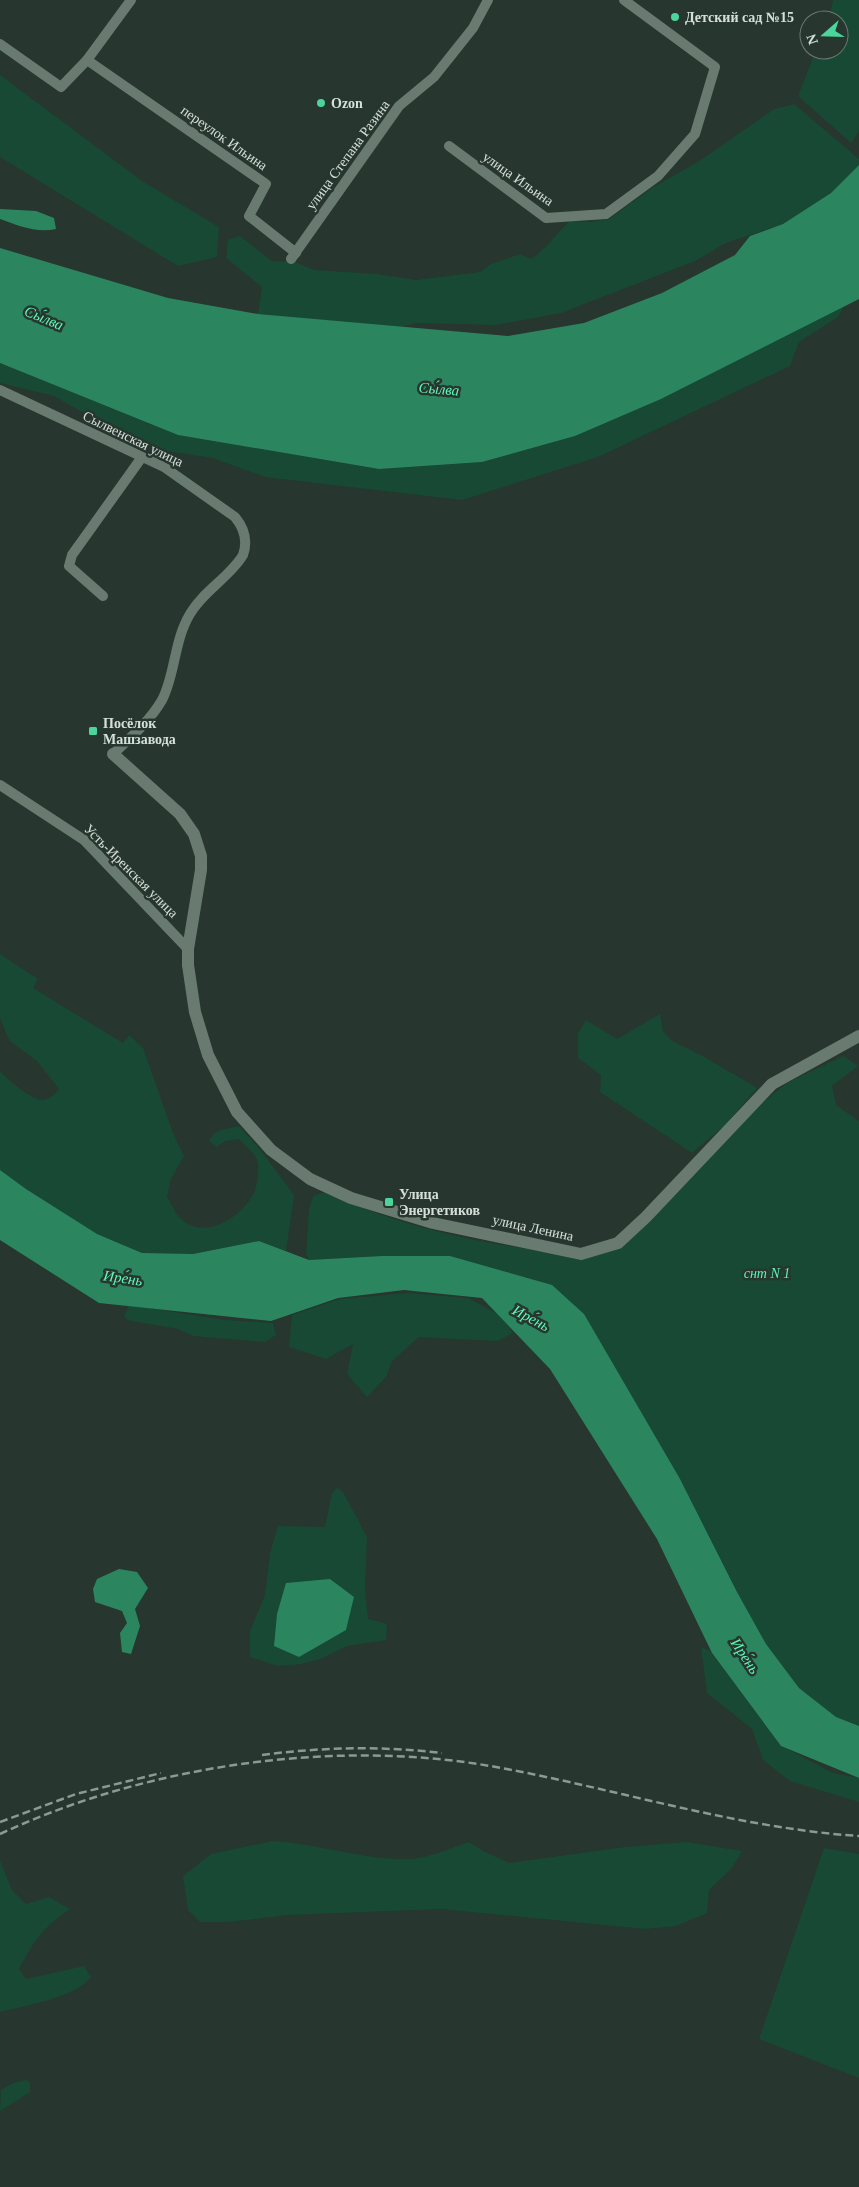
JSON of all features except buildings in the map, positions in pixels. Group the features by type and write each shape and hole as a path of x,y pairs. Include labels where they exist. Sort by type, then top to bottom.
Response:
{"street":[{"path":"0,44 61,87 87,60 131,0"},
{"name":"улица Степана Разина","path":"293,256 399,106 434,77 473,28 488,0"},
{"name":"улица Ильина","path":"449,146 546,218 606,214 658,176 695,134 715,67 624,0"},
{"name":"переулок Ильина","path":"87,60 266,184 249,216 293,256"},
{"name":"Сылвенская улица","path":"0,390 178,476 235,517 242,528 245,550 240,560 190,614 174,652 169,680 161,701 144,723 113,754"},
{"path":"102,596 69,566 72,555 142,457"},
{"name":"улица Ленина","path":"113,754 180,814 188,824 198,844 201,870 188,949 188,965 196,1012 211,1063 237,1112 259,1137 284,1160 321,1185 351,1198 433,1223 582,1254 618,1243 646,1217 772,1084 859,1036"},
{"name":"Усть-Иренская улица","path":"0,785 84,840 188,949"}],"green space":[{"path":"833,0 859,0 859,131 851,143 798,96 812,60 849,60 849,10 831,10"},
{"path":"0,75 142,181 219,227 217,257 178,266 0,157"},
{"path":"794,104 859,159 859,165 831,193 783,224 726,243 695,261 561,313 495,325 417,323 401,327 258,314 262,287 226,258 228,240 240,236 272,261 295,262 314,270 377,274 416,280 480,272 491,264 520,254 531,259 542,251 570,221 590,222 609,219 652,188 701,160 774,109"},
{"path":"845,305 838,317 799,342 790,366 598,457 462,500 265,477 213,458 146,448 54,396 0,383 0,363 178,435 379,469 482,462 575,436 661,399"},
{"path":"0,954 38,979 33,988 123,1043 129,1035 143,1048 173,1133 184,1156 171,1179 167,1196 179,1217 191,1225 201,1228 211,1227 232,1218 248,1202 255,1191 258,1179 258,1163 255,1156 239,1139 225,1141 217,1147 209,1141 218,1132 239,1126 259,1148 294,1195 286,1251 259,1241 193,1254 142,1253 97,1234 26,1189 0,1170 0,1071 20,1089 39,1099 48,1099 59,1089 37,1061 10,1041 6,1033 0,1018"},
{"path":"660,1014 663,1031 672,1041 706,1058 757,1088 725,1125 692,1153 600,1092 601,1075 578,1058 578,1033 586,1020 617,1039"},
{"name":"снт N 1","path":"843,1056 858,1066 832,1086 836,1105 859,1121 859,1726 836,1717 799,1688 766,1644 737,1592 680,1479 450,1256 382,1256 309,1260 306,1254 309,1209 313,1196 325,1192 373,1212 451,1235 540,1250 617,1248 762,1103 787,1083"},
{"path":"408,1293 468,1298 503,1317 513,1333 498,1341 419,1337 392,1361 386,1377 367,1397 347,1374 353,1344 326,1359 289,1347 292,1315 340,1299"},
{"path":"129,1305 225,1320 273,1323 276,1335 265,1342 193,1336 178,1329 127,1320 124,1316"},
{"path":"337,1488 343,1492 367,1537 365,1589 368,1619 387,1624 386,1640 347,1646 320,1659 301,1664 278,1666 250,1657 250,1631 265,1595 270,1553 278,1526 325,1527 332,1493","holes":["330,1579 354,1597 346,1630"]},
{"path":"701,1647 710,1651 780,1745 833,1773 859,1778 859,1802 790,1781 763,1760 752,1729 707,1693"},
{"path":"273,1841 393,1859 410,1859 432,1855 469,1842 509,1863 625,1847 687,1842 742,1851 732,1868 709,1890 707,1913 676,1926 645,1929 441,1909 288,1915 229,1922 200,1922 188,1910 183,1876 211,1854"},
{"path":"824,1848 859,1854 859,2078 759,2039"},
{"path":"0,1860 12,1890 26,1904 49,1897 70,1909 52,1922 30,1950 19,1969 26,1979 84,1966 91,1977 74,1990 49,2000 0,2012"},
{"path":"26,2080 30,2082 30,2092 0,2111 1,2090 13,2083"}],"water":[{"name":"Сы́лва","path":"859,165 859,299 661,399 575,436 482,462 379,469 178,435 0,363 0,248 168,298 258,314 508,336 584,323 662,293 735,255 750,236 783,224 831,193"},
{"path":"0,209 36,211 54,218 56,229 41,230 28,228 0,219"},
{"name":"Ире́нь","path":"0,1170 26,1189 97,1234 142,1253 193,1254 259,1241 309,1260 382,1256 450,1256 552,1285 584,1314 680,1479 737,1592 766,1644 799,1688 836,1717 859,1726 859,1778 781,1746 712,1653 657,1539 550,1369 482,1298 404,1290 338,1298 271,1321 99,1303 0,1240"},
{"path":"119,1569 137,1572 148,1588 135,1609 140,1626 131,1654 122,1652 120,1633 127,1623 122,1611 95,1602 93,1589 97,1579"},
{"path":"330,1579 354,1597 346,1630 299,1657 274,1646 277,1614 286,1583"}],"railway":[{"path":"262,1755 352,1748 442,1753"},
{"path":"0,1834 57,1810 117,1790 180,1775 243,1764 307,1757 371,1756 435,1759 496,1767 767,1825 859,1836"},
{"path":"0,1822 76,1794 161,1773"}],"place":[{"name":"Детский сад №15","path":"675,17"},
{"name":"Ozon","path":"321,103"},
{"name":"Посёлок Машзавода","path":"93,731"},
{"name":"Улица Энергетиков","path":"389,1202"}]}
